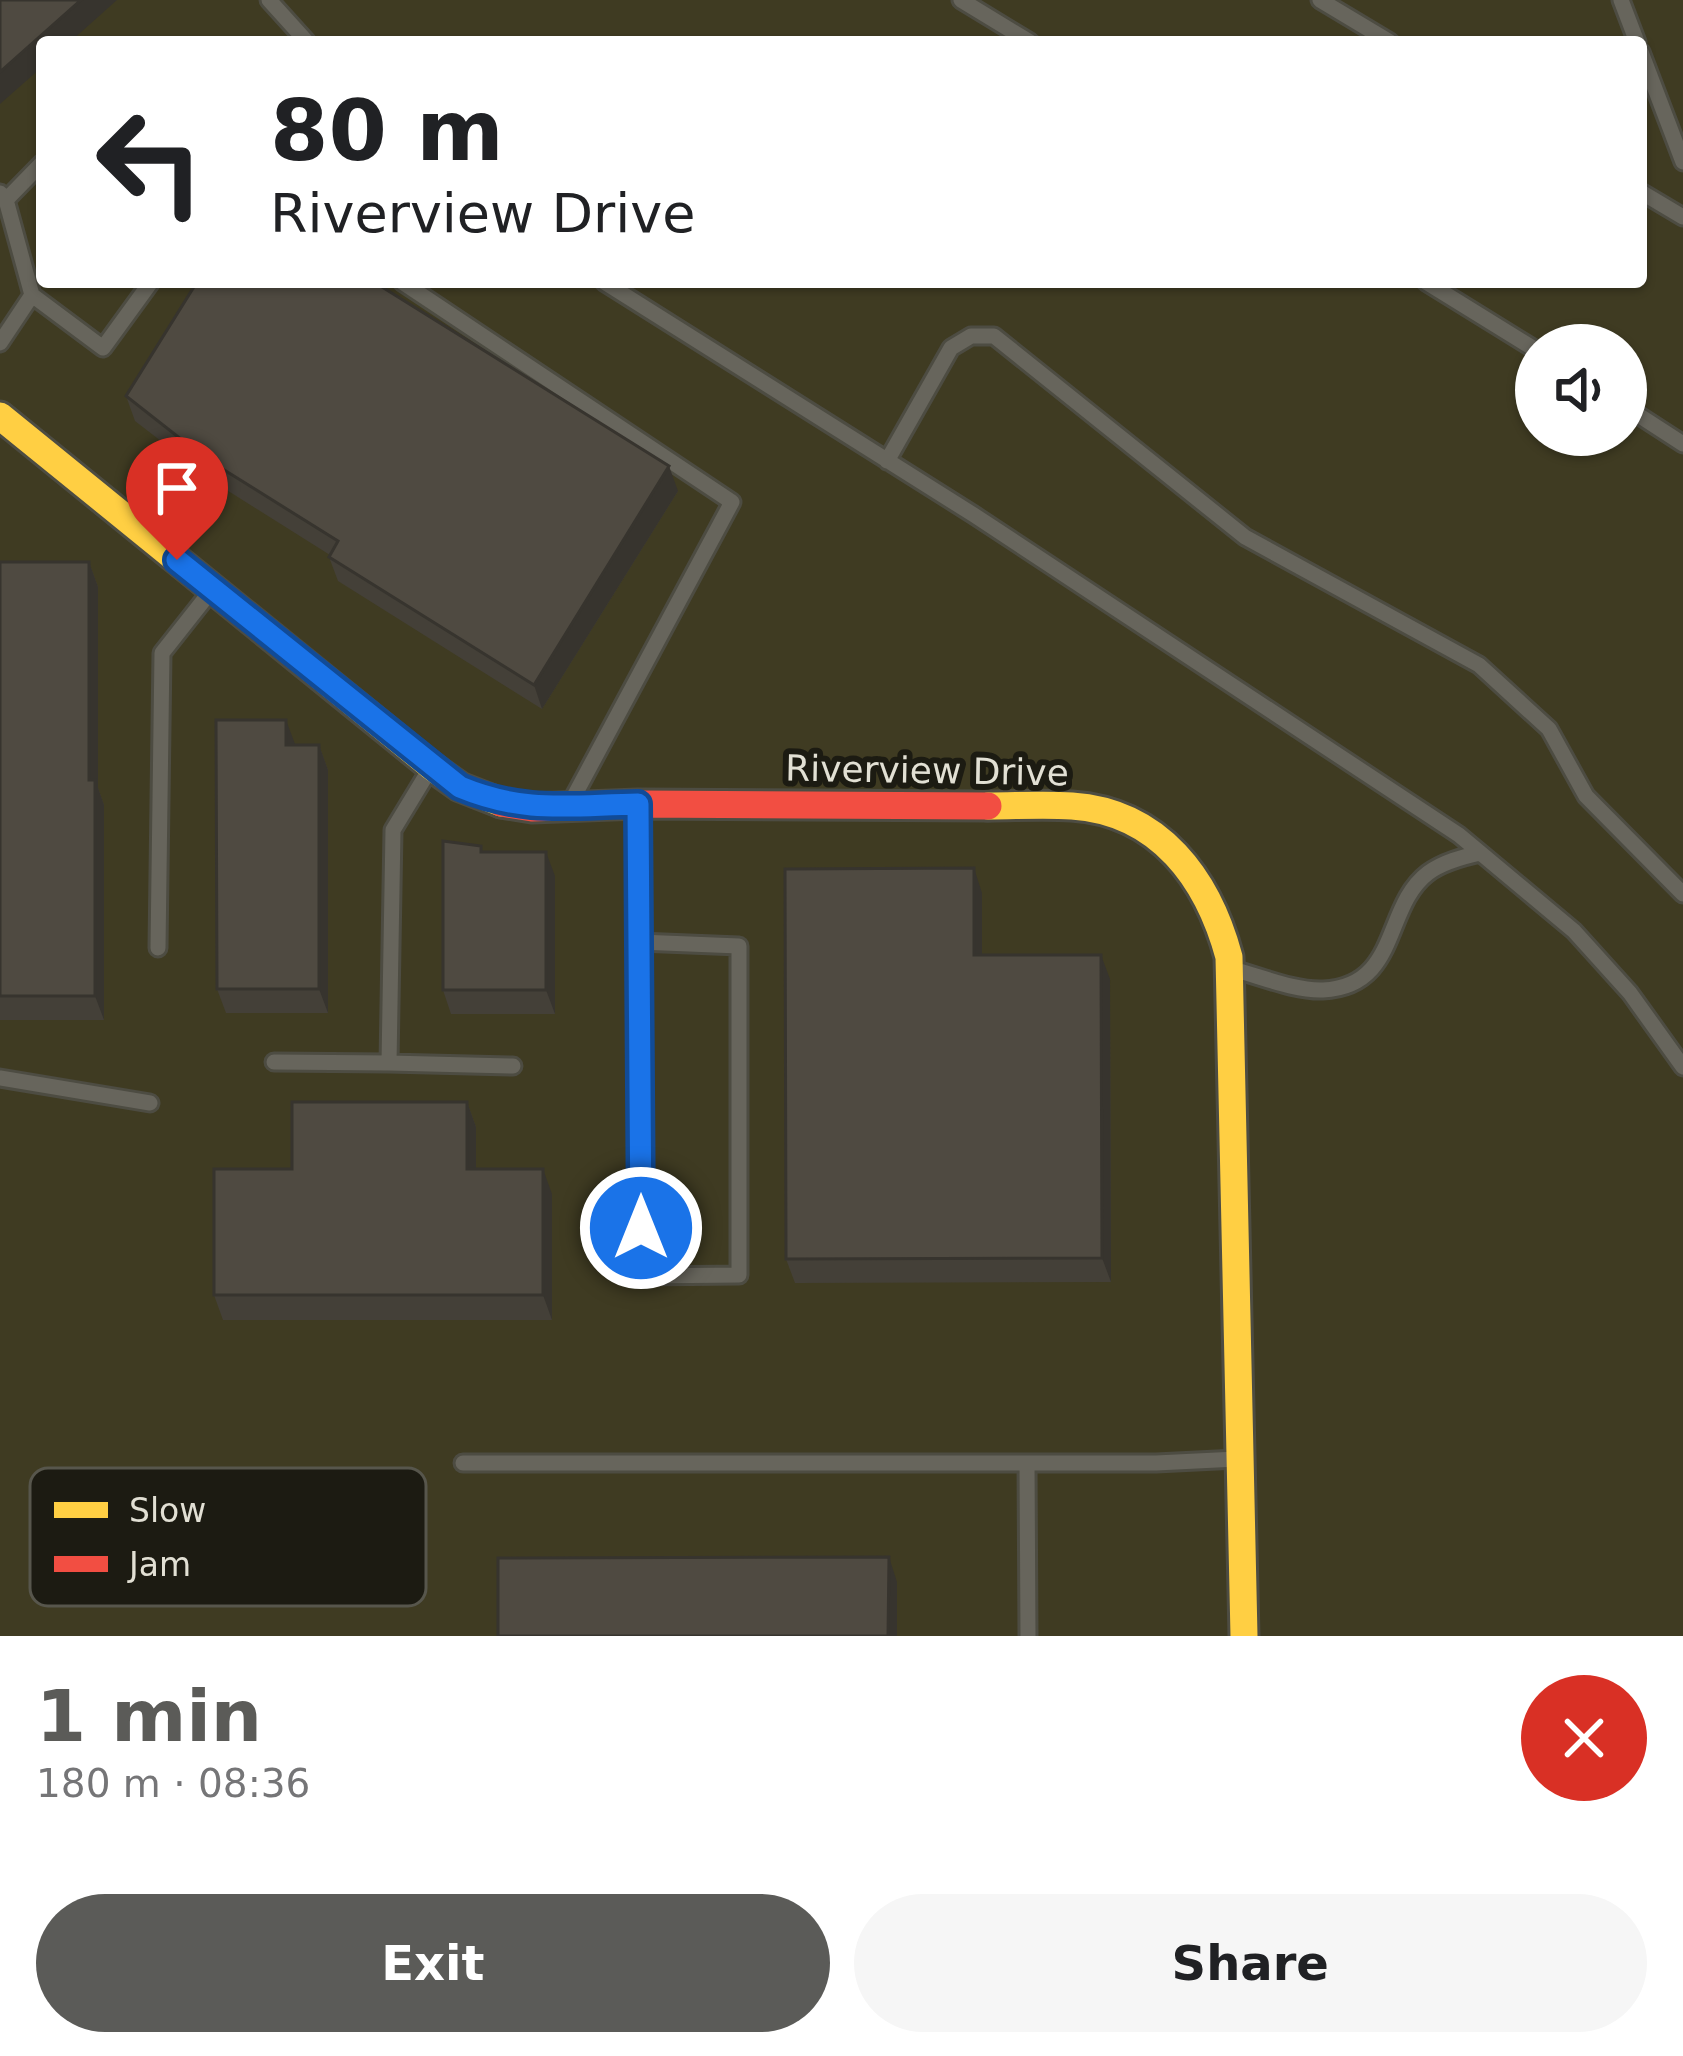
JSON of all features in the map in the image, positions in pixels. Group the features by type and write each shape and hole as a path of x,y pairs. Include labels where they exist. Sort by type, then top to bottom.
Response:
{"street":[{"name":"Riverview Drive","path":"0,416 432,767 460,787 496,802 532,808 1042,804 1107,811 1165,841 1208,888 1221,918 1229,968 1244,1636"}],"lane":[{"path":"268,0 301,36"},
{"path":"961,0 1020,36"},
{"path":"1320,0 1380,36"},
{"path":"1622,0 1635,36"},
{"path":"1647,68 1683,162"},
{"path":"36,168 3,196 32,295 103,348 147,288"},
{"path":"1647,196 1683,217"},
{"path":"411,288 732,502 569,805"},
{"path":"613,288 1459,835 1574,931 1630,993 1683,1067"},
{"path":"1436,288 1515,337"},
{"path":"0,343 32,295"},
{"path":"887,461 951,348 971,336 994,336 1245,537 1479,665 1550,729 1586,796 1683,894"},
{"path":"1647,421 1683,444"},
{"path":"158,948 162,653 213,589"},
{"path":"388,1063 393,830 432,767"},
{"path":"638,804 639,942 642,1276 739,1274 739,946 639,942"},
{"path":"1229,968 1309,988 1343,985 1366,974 1385,955 1413,888 1428,873 1480,853"},
{"path":"274,1062 513,1066"},
{"path":"0,1078 150,1103"},
{"path":"463,1463 1240,1459"},
{"path":"1028,1463 1028,1636"}],"shaded area":[{"path":"0,0 1683,0 1683,1636 0,1636"}],"building":[{"path":"0,0 81,0 36,36 0,72"},
{"path":"193,288 384,288 669,466 534,685 329,557 338,541 205,458 126,396"},
{"path":"0,562 89,562 95,996 0,996"},
{"path":"216,720 286,720 286,745 319,745 319,989 217,989"},
{"path":"443,841 481,846 481,852 546,852 546,990 443,990"},
{"path":"974,868 974,955 1101,955 1102,1258 786,1259 785,869"},
{"path":"292,1102 467,1102 467,1169 543,1169 543,1295 214,1295 214,1169 292,1169"},
{"path":"889,1557 888,1636 498,1636 498,1558"}],"traffic: slow":[{"path":"0,416 432,767 460,787 501,803"},
{"path":"988,806 1062,805 1103,811 1155,836 1176,855 1208,901 1229,957 1244,1636"}],"traffic: jam":[{"path":"501,803 532,808 988,806"}],"route":[{"path":"177,560 460,787 496,802 532,808 638,804 641,1228"}]}
